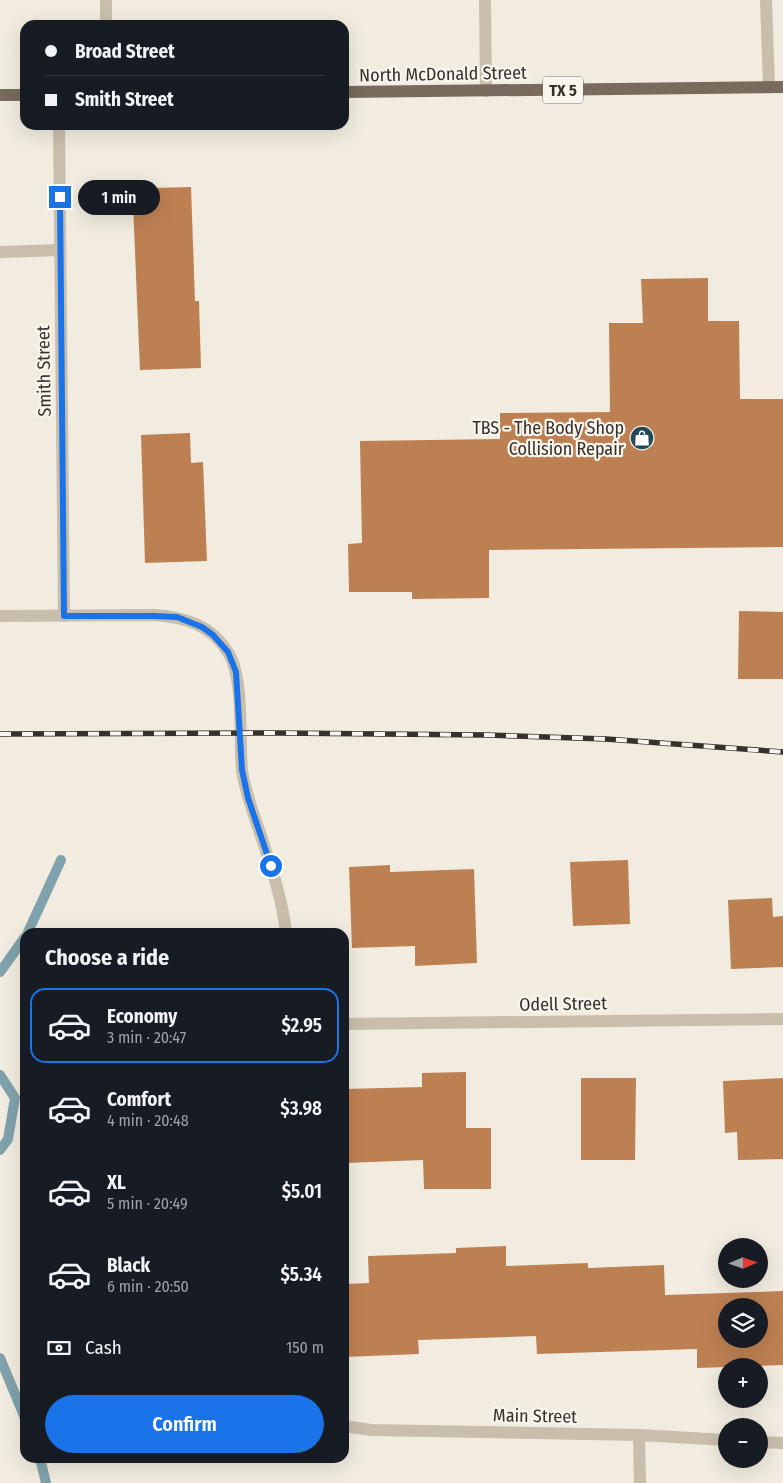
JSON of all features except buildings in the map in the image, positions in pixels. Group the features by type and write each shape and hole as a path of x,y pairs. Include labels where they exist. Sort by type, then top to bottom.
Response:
{"main road":[{"name":"North McDonald Street","path":"349,92 783,86"},
{"path":"0,95 20,95"}],"street":[{"path":"106,0 106,20"},
{"path":"485,0 486,91"},
{"path":"766,0 769,87"},
{"name":"Smith Street","path":"59,130 64,616"},
{"path":"0,252 60,250"},
{"path":"0,616 177,617 191,621 213,635 228,652 236,672 245,785 277,883 285,928"},
{"name":"Odell Street","path":"349,1024 783,1020"},
{"name":"Main Street","path":"349,1427 371,1430 639,1435 718,1440"},
{"path":"639,1435 640,1483"},
{"path":"768,1442 783,1443"}],"waterway":[{"path":"30,928 61,860"},
{"path":"0,972 20,944"},
{"path":"0,1075 15,1098 8,1139 0,1150"},
{"path":"0,1358 20,1406"},
{"path":"41,1463 46,1483"}],"railway":[{"path":"0,734 278,733 486,735 606,739 783,752"}],"place":[{"name":"TBS - The Body Shop Collision Repair","path":"642,438"}],"route":[{"path":"60,197 64,616 177,617 202,627 223,645 232,659 238,680 242,770 245,785 271,866"}]}
